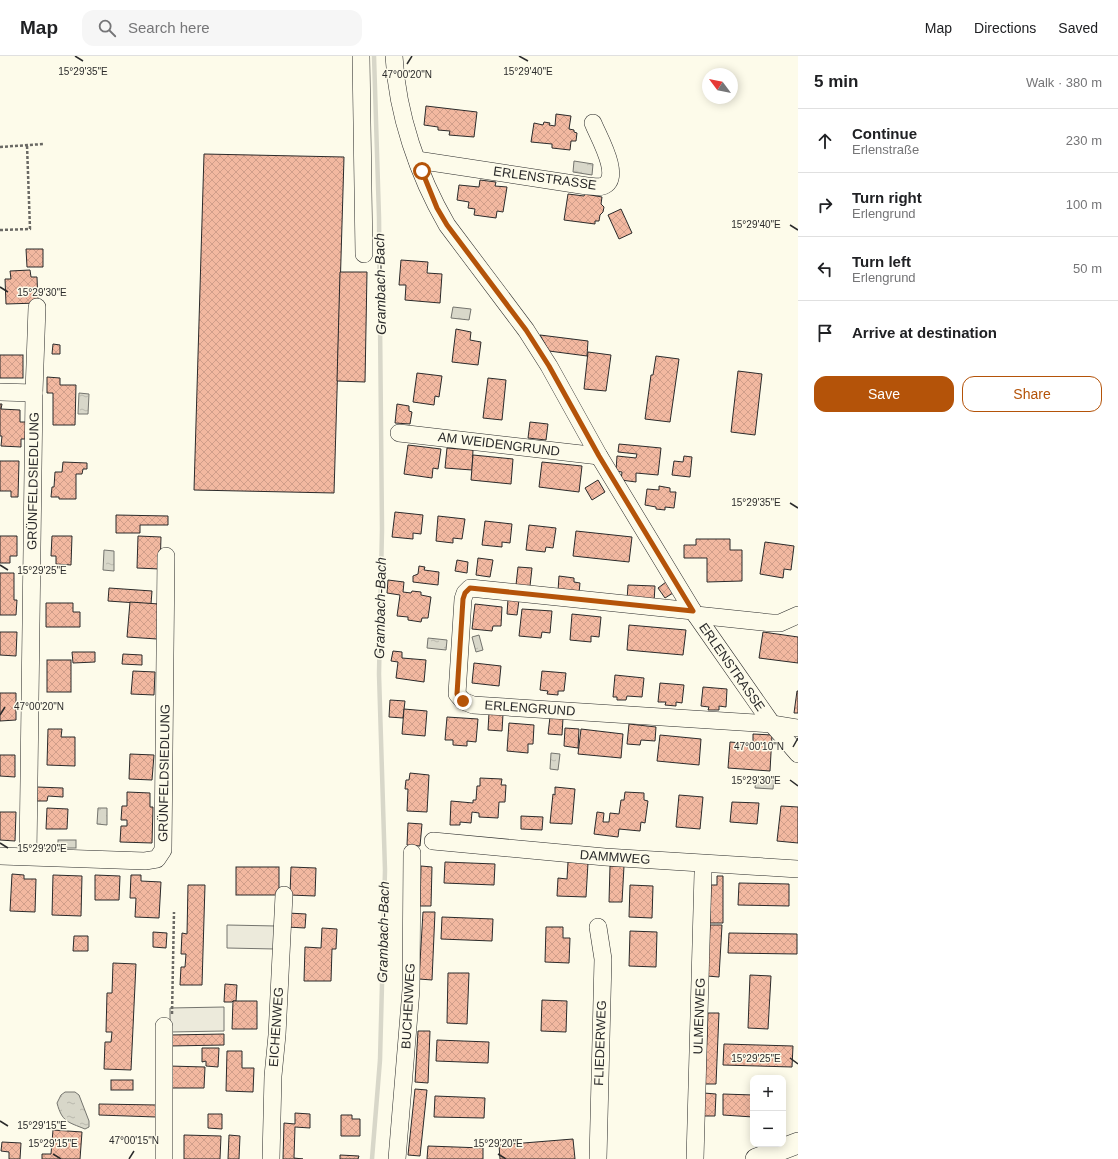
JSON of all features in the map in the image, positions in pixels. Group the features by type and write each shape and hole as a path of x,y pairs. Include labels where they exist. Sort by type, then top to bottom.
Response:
{"main road":[{"path":"756,1159 798,1143"}],"street":[{"path":"361,56 364,254"},
{"name":"ERLENSTRASSE","path":"394,56 402,107 411,144 437,208 447,225 526,330 549,366 599,456 694,613 772,724 798,754"},
{"name":"ERLENSTRASSE","path":"417,160 601,187 607,184 611,178 610,163 593,123"},
{"name":"GRÜNFELDSIEDLUNG","path":"28,856 34,393 37,307"},
{"name":"GRÜNFELDSIEDLUNG","path":"0,392 34,393"},
{"name":"AM WEIDENGRUND","path":"399,433 599,456"},
{"name":"GRÜNFELDSIEDLUNG","path":"0,856 145,860 157,859 163,850 166,556"},
{"name":"ERLENGRUND","path":"694,613 470,588 465,593 463,599 457,694 463,701 472,705 772,724"},
{"path":"694,613 772,623 780,623 798,615"},
{"name":"ERLENSTRASSE","path":"772,724 798,728"},
{"name":"DAMMWEG","path":"433,841 613,857 798,869"},
{"name":"BUCHENWEG","path":"397,1159 411,990 412,853"},
{"name":"ULMENWEG","path":"695,1159 703,873"},
{"name":"EICHENWEG","path":"271,1159 273,1076 277,1035 284,895"},
{"name":"FLIEDERWEG","path":"598,927 603,959 598,1159"},
{"path":"164,1159 168,1021"}],"path":[{"path":"0,147 44,144"},
{"path":"0,230 30,229 27,145"},
{"path":"168,1021 174,912"}],"shaded area":[{"path":"227,925 276,926 275,949 227,948"},
{"path":"224,1007 224,1031 170,1032 170,1008"}],"water":[{"path":"574,161 593,164 592,175 573,172"},
{"path":"453,307 471,309 469,320 451,318"},
{"path":"79,393 89,394 88,414 78,414"},
{"path":"104,550 114,551 114,571 103,570"},
{"path":"479,635 483,650 476,652 472,637"},
{"path":"428,638 447,640 446,650 427,648"},
{"path":"551,753 560,754 558,770 550,769"},
{"path":"756,777 774,779 773,789 755,788"},
{"path":"98,808 107,808 107,825 97,824"},
{"path":"58,840 76,840 76,848 58,848"},
{"path":"65,1092 75,1092 79,1095 89,1121 89,1127 85,1129 70,1123 61,1114 57,1103 61,1095"}],"building":[{"path":"426,106 477,112 474,137 449,135 450,131 438,130 438,127 424,125"},
{"path":"556,114 571,116 569,129 574,130 574,132 577,133 576,141 571,141 570,150 552,148 552,144 531,142 534,123 543,125 544,122 555,126"},
{"path":"204,154 344,157 334,493 194,490"},
{"path":"480,180 496,182 495,186 507,187 503,212 497,211 496,218 474,215 475,209 468,208 469,202 457,200 459,185 479,187"},
{"path":"568,194 584,196 585,194 602,197 601,204 604,207 599,221 595,221 595,224 564,220"},
{"path":"621,209 632,233 619,239 608,215"},
{"path":"26,249 43,249 43,267 27,267"},
{"path":"401,260 428,262 427,273 442,274 440,303 405,300 406,285 399,285"},
{"path":"30,270 31,277 37,277 38,303 6,304 5,279 11,279 10,271"},
{"path":"340,272 367,272 365,382 337,381"},
{"path":"456,329 471,332 470,340 481,342 478,365 452,362"},
{"path":"540,335 588,341 587,356 549,351"},
{"path":"53,344 60,345 60,354 52,354"},
{"path":"588,352 611,355 606,391 584,389"},
{"path":"0,355 23,355 23,378 0,378"},
{"path":"656,356 679,359 670,422 645,419 651,375 653,375"},
{"path":"738,371 762,374 755,435 731,432"},
{"path":"417,373 442,376 439,397 435,396 434,405 413,402"},
{"path":"47,377 60,378 60,385 76,385 75,425 53,425 53,393 47,393"},
{"path":"488,378 506,380 502,420 483,418"},
{"path":"0,404 2,404 1,409 20,410 20,422 26,422 25,439 21,439 21,447 1,446 2,436 0,436"},
{"path":"397,404 409,406 409,411 412,412 410,424 395,423"},
{"path":"530,422 548,424 546,440 528,438"},
{"path":"619,444 661,448 658,475 636,473 636,482 621,480 622,472 616,471 617,456 636,458 637,454 618,452"},
{"path":"408,445 441,449 438,469 433,468 432,478 404,474"},
{"path":"447,448 473,450 472,470 445,468"},
{"path":"473,455 513,459 511,484 471,480"},
{"path":"684,456 692,457 690,477 672,475 674,461 683,462"},
{"path":"0,461 19,461 18,497 11,497 11,491 0,491"},
{"path":"63,462 87,463 87,469 83,469 82,474 76,474 76,499 59,499 59,497 51,497 52,487 54,487 55,472 62,472"},
{"path":"542,462 582,466 579,492 539,487"},
{"path":"598,480 605,492 592,500 585,488"},
{"path":"659,486 670,488 670,492 676,492 674,508 665,507 665,510 656,509 656,507 645,505 647,489 659,490"},
{"path":"395,512 423,515 421,534 413,533 413,539 392,537"},
{"path":"116,515 168,516 168,525 140,525 140,533 116,533"},
{"path":"438,516 465,519 462,539 453,538 453,543 436,541"},
{"path":"485,521 512,524 510,543 502,542 502,547 482,545"},
{"path":"529,525 556,528 553,548 546,547 545,552 526,550"},
{"path":"576,531 632,537 629,562 573,556"},
{"path":"0,536 17,536 17,556 10,556 10,563 0,563"},
{"path":"52,536 72,536 71,565 56,564 56,556 51,556"},
{"path":"138,536 161,537 160,569 137,568"},
{"path":"696,539 730,539 730,550 742,550 742,581 707,582 707,558 684,558 684,545 696,545"},
{"path":"765,542 794,546 791,570 784,569 783,578 760,574"},
{"path":"478,558 493,560 490,577 476,575"},
{"path":"457,560 468,562 467,573 455,571"},
{"path":"419,566 425,567 424,570 439,572 438,585 413,582 413,576 418,574"},
{"path":"518,567 532,568 530,586 516,585"},
{"path":"0,573 14,573 14,600 17,600 16,615 0,615"},
{"path":"559,576 574,578 574,582 580,583 579,593 558,591"},
{"path":"388,580 404,582 403,592 421,592 421,595 431,597 428,618 422,618 421,622 408,620 408,617 397,616 400,595 387,593"},
{"path":"666,582 673,593 665,598 658,588"},
{"path":"628,585 655,586 654,602 627,600"},
{"path":"109,588 152,591 151,604 108,601"},
{"path":"508,599 519,600 517,615 507,614"},
{"path":"130,602 159,604 157,639 127,637"},
{"path":"46,603 73,603 73,612 80,612 80,627 46,627"},
{"path":"475,604 502,607 501,626 493,626 492,631 472,629"},
{"path":"522,609 552,611 550,633 542,632 541,638 519,636"},
{"path":"572,614 601,617 599,637 591,636 591,642 570,640"},
{"path":"629,625 686,630 683,655 627,650"},
{"path":"0,632 17,632 16,656 0,655"},
{"path":"763,632 798,637 798,663 759,658"},
{"path":"393,651 402,652 402,658 426,660 424,682 396,678 398,662 391,661"},
{"path":"72,652 95,652 95,662 73,663"},
{"path":"123,654 142,655 142,665 122,664"},
{"path":"47,660 71,660 71,692 47,692"},
{"path":"474,663 501,666 499,686 472,683"},
{"path":"133,671 155,672 154,695 131,694"},
{"path":"542,671 566,673 564,691 558,691 558,695 547,694 548,691 540,690"},
{"path":"615,675 644,678 642,697 627,696 626,700 617,700 617,697 613,697"},
{"path":"660,683 684,685 682,703 676,702 676,706 665,705 666,702 658,702"},
{"path":"703,687 727,689 726,707 719,706 719,710 708,710 709,707 701,706"},
{"path":"797,691 798,713 794,713"},
{"path":"0,693 16,693 16,720 0,721"},
{"path":"390,700 405,701 403,718 389,717"},
{"path":"404,709 427,711 425,736 402,734"},
{"path":"489,713 503,714 502,731 488,730"},
{"path":"447,717 478,719 476,742 467,741 467,746 453,745 453,740 445,740"},
{"path":"550,717 563,718 562,735 548,734"},
{"path":"509,723 534,725 533,744 528,744 528,753 507,751"},
{"path":"629,724 656,727 655,741 641,740 640,745 627,744"},
{"path":"565,728 579,729 578,748 564,746"},
{"path":"48,729 62,729 61,737 75,737 75,766 47,765"},
{"path":"581,729 623,734 621,758 578,754"},
{"path":"753,734 772,735 770,771 728,768 730,742 753,744"},
{"path":"660,735 701,739 699,765 657,761"},
{"path":"130,754 154,755 152,780 129,779"},
{"path":"0,755 15,755 15,777 0,776"},
{"path":"410,773 429,775 427,812 407,811 408,789 405,789 406,780 409,780"},
{"path":"480,778 502,779 501,785 506,785 505,802 499,802 498,818 479,817 479,813 472,812 471,823 460,822 460,825 450,825 451,801 473,803 473,800 476,800 477,786 480,786"},
{"path":"37,787 63,788 63,797 48,796 47,801 37,801"},
{"path":"555,787 575,789 572,824 550,823"},
{"path":"127,792 150,793 150,807 153,807 152,843 120,842 121,826 127,826 127,820 121,820 122,806 127,806"},
{"path":"625,792 644,793 644,800 648,801 645,823 641,822 640,831 619,829 618,837 594,834 597,812 604,813 603,822 609,822 610,813 619,814 621,800 624,800"},
{"path":"679,795 703,797 700,829 676,827"},
{"path":"732,802 759,803 757,824 730,822"},
{"path":"781,806 798,807 798,843 777,841"},
{"path":"47,808 68,809 67,829 46,829"},
{"path":"0,812 16,812 15,841 0,840"},
{"path":"521,816 543,817 542,830 521,829"},
{"path":"408,823 422,824 420,846 407,845"},
{"path":"445,862 495,864 494,885 444,883"},
{"path":"568,862 588,863 586,897 557,896 558,878 567,879"},
{"path":"421,866 432,867 431,906 420,906"},
{"path":"610,866 624,866 622,902 609,902"},
{"path":"236,867 279,867 279,895 236,895"},
{"path":"291,867 316,868 315,896 290,895"},
{"path":"12,874 24,875 24,879 36,879 35,912 10,911"},
{"path":"53,875 82,876 81,916 52,915"},
{"path":"95,875 120,876 119,900 95,900"},
{"path":"131,875 141,875 141,881 161,882 159,918 135,917 136,898 130,898"},
{"path":"717,876 723,876 723,923 710,923 711,885 717,885"},
{"path":"739,883 789,884 789,906 738,905"},
{"path":"188,885 205,885 202,985 180,985 181,967 185,967 186,954 181,954 182,933 187,934"},
{"path":"630,885 653,886 652,918 629,917"},
{"path":"423,912 435,912 432,980 419,979"},
{"path":"288,913 306,914 305,928 287,927"},
{"path":"442,917 493,919 492,941 441,939"},
{"path":"710,925 722,925 719,977 707,976"},
{"path":"546,927 563,927 563,938 570,938 569,963 545,962"},
{"path":"322,928 337,929 336,949 332,949 331,981 304,981 305,947 321,948"},
{"path":"630,931 657,932 656,967 629,966"},
{"path":"153,932 167,933 166,948 153,947"},
{"path":"729,933 797,934 797,954 728,953"},
{"path":"74,936 88,936 88,951 73,951"},
{"path":"113,963 136,964 131,1070 104,1069 105,1042 111,1042 112,1032 106,1032 107,993 112,993"},
{"path":"448,973 469,973 467,1024 447,1023"},
{"path":"750,975 771,976 768,1029 748,1028"},
{"path":"225,984 237,985 236,1001 224,1002"},
{"path":"542,1000 567,1001 566,1032 541,1031"},
{"path":"233,1001 257,1001 257,1029 232,1029"},
{"path":"708,1013 719,1013 716,1084 705,1084"},
{"path":"418,1031 430,1031 428,1083 415,1082"},
{"path":"224,1034 224,1045 170,1046 170,1035"},
{"path":"437,1040 489,1042 488,1063 436,1061"},
{"path":"724,1044 793,1046 792,1067 723,1065"},
{"path":"202,1048 219,1048 218,1067 206,1066 206,1061 202,1062"},
{"path":"227,1051 242,1051 242,1068 254,1068 253,1092 226,1091"},
{"path":"169,1066 205,1067 204,1088 168,1088"},
{"path":"111,1080 133,1080 133,1090 111,1090"},
{"path":"415,1089 427,1090 420,1156 408,1155"},
{"path":"704,1093 716,1094 715,1116 703,1116"},
{"path":"723,1094 750,1095 750,1117 723,1115"},
{"path":"435,1096 485,1098 484,1118 434,1117"},
{"path":"99,1104 157,1105 156,1117 99,1115"},
{"path":"295,1113 310,1114 310,1128 295,1127 294,1158 303,1159 283,1159 284,1123 295,1124"},
{"path":"208,1114 222,1114 222,1129 208,1128"},
{"path":"341,1115 352,1115 352,1119 360,1119 360,1136 341,1136"},
{"path":"53,1130 82,1132 80,1159 42,1159 42,1154 51,1154"},
{"path":"184,1135 221,1136 220,1159 184,1159"},
{"path":"229,1135 240,1136 239,1159 228,1159"},
{"path":"573,1139 575,1159 500,1159 499,1145"},
{"path":"2,1142 21,1143 20,1159 9,1159 9,1152 1,1151"},
{"path":"428,1146 483,1148 483,1159 427,1159"},
{"path":"340,1155 359,1156 358,1159 340,1159"}],"waterway":[{"name":"Grambach-Bach","path":"372,1159 380,1060 385,870 379,674 382,529 379,217 374,56"}],"route":[{"path":"422,171 437,208 447,225 526,330 549,366 599,456 693,611 470,588 465,593 463,599 457,694 463,701"}]}
